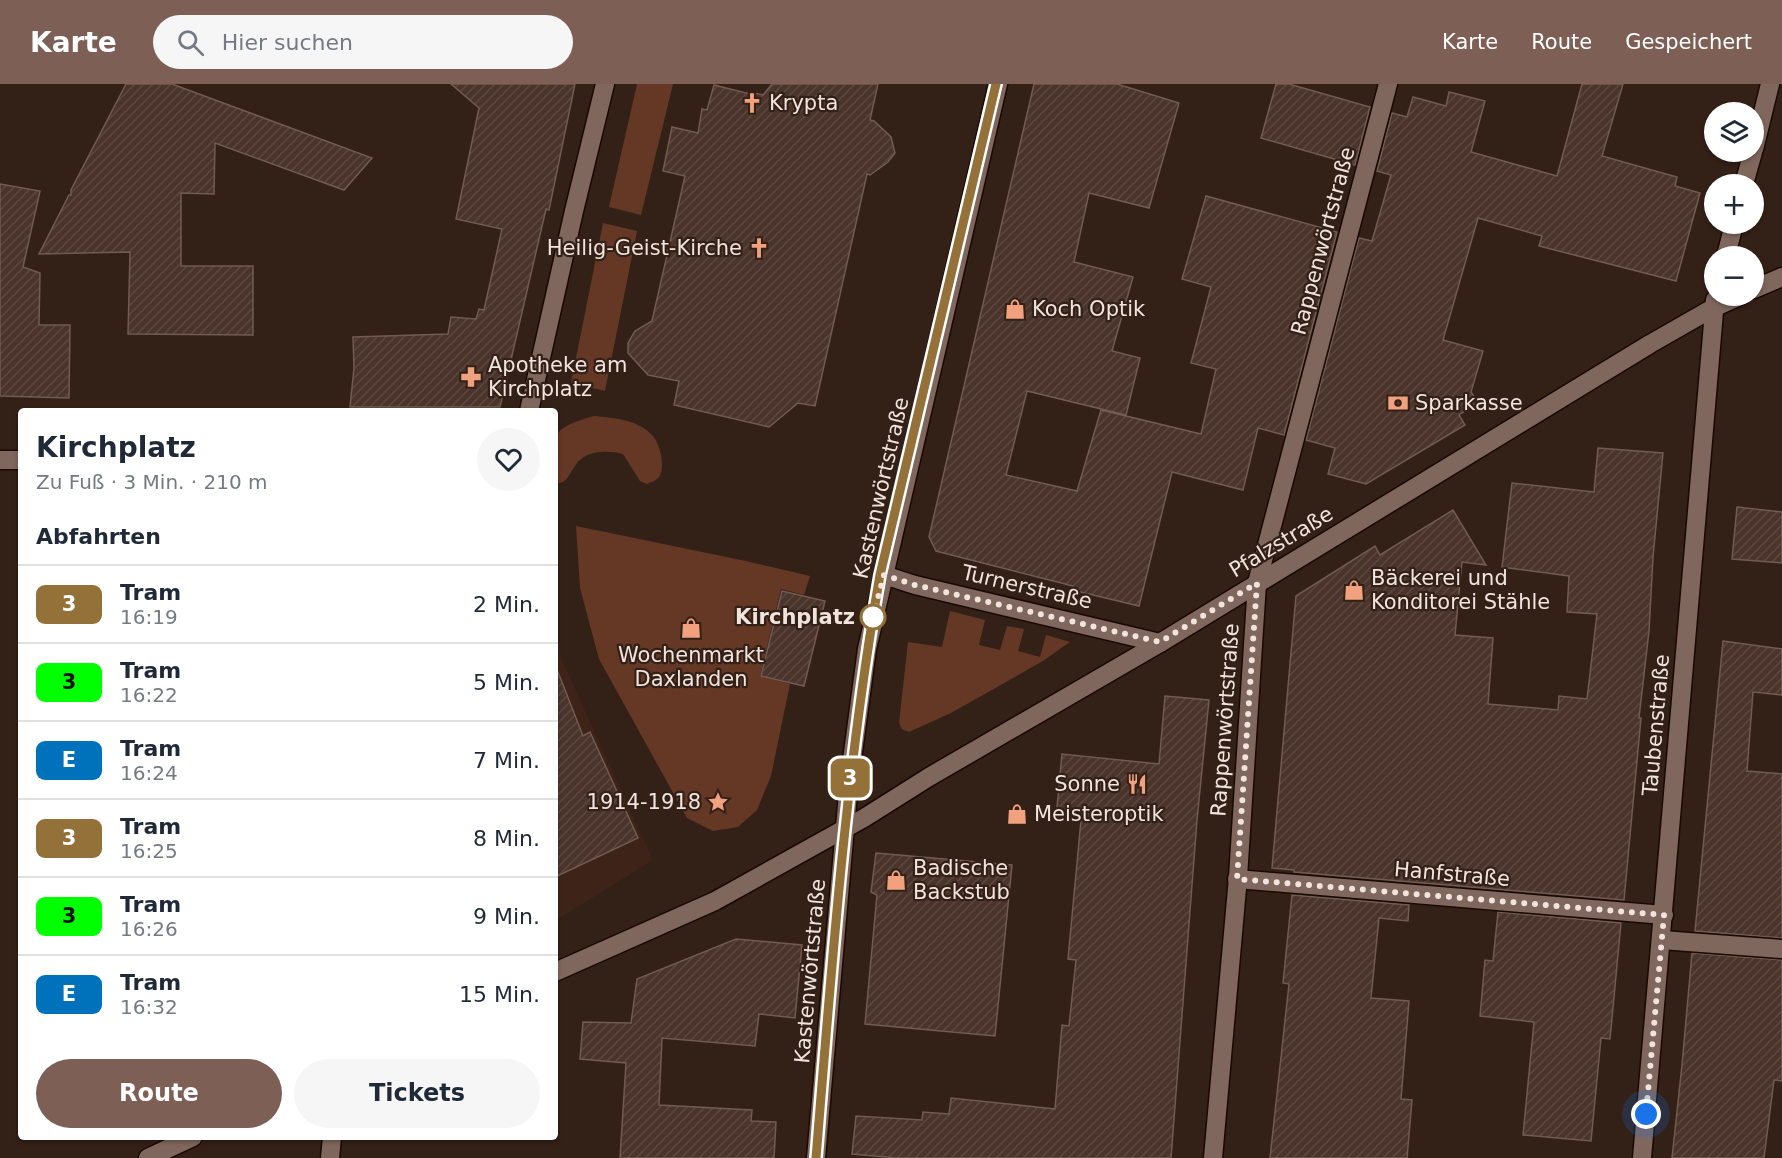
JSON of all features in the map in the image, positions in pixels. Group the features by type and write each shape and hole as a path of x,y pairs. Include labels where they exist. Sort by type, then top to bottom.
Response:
{"street":[{"path":"530,408 605,84"},
{"name":"Kastenwörtstraße","path":"816,1158 855,735 867,650 998,84"},
{"name":"Rappenwörtstraße","path":"1213,1158 1237,879 1257,583 1388,84"},
{"path":"1764,107 1770,84"},
{"path":"1764,285 1782,277"},
{"name":"Pfalzstraße","path":"558,971 715,900 846,828 928,777 1160,642 1650,344 1708,306"},
{"name":"Taubenstraße","path":"1642,1158 1714,306"},
{"path":"0,460 18,460"},
{"name":"Turnerstraße","path":"884,575 915,585 1160,642"},
{"name":"Hanfstraße","path":"1237,879 1664,915"},
{"path":"1662,940 1782,949"},
{"path":"156,1149 184,1140"},
{"path":"330,1158 332,1140"}],"shaded area":[{"path":"637,84 673,84 641,215 609,207"},
{"path":"603,223 637,231 605,391 571,383"},
{"path":"594,416 631,422 645,429 654,438 661,455 662,467 658,478 647,484 640,481 623,454 596,452 579,461 565,480 558,483 558,434 567,426"},
{"path":"576,526 810,576 804,595 781,589 760,676 790,684 771,776 757,810 738,827 713,831 687,818 599,659 580,588"},
{"path":"950,611 985,620 979,645 1000,650 1007,626 1024,629 1018,651 1040,657 1046,635 1070,642 1043,661 951,713 909,732 902,729 899,723 908,642 942,647"},
{"path":"558,640 561,658 653,860 558,919"}],"building":[{"path":"126,84 172,84 372,158 344,190 215,143 214,194 181,193 181,266 253,266 253,335 128,334 130,252 39,254"},
{"path":"451,84 575,84 549,210 546,209 500,407 350,407 354,368 353,337 448,334 451,317 476,319 479,309 484,310 502,229 456,219 479,108"},
{"name":"Heilig-Geist-Kirche","path":"772,84 878,84 870,120 891,137 895,153 888,162 870,175 867,174 815,406 798,403 769,427 674,405 679,381 648,375 628,353 628,343 635,331 652,321 685,176 663,171 672,127 698,133 702,109 707,110 714,85 763,95"},
{"path":"1034,84 1117,84 1179,103 1149,208 1089,193 1074,262 1133,277 1112,351 1140,358 1126,415 1027,391 1006,475 1077,491 1101,410 1201,434 1216,369 1191,363 1211,287 1182,279 1206,196 1337,232 1284,435 1258,428 1243,490 1172,472 1139,606 1072,590 1073,586 936,551 929,537"},
{"path":"1276,84 1289,84 1370,107 1355,165 1261,138"},
{"path":"1582,84 1623,84 1602,156 1677,177 1675,186 1700,193 1676,281 1539,246 1542,236 1478,218 1443,340 1483,351 1471,392 1478,402 1459,415 1465,425 1366,484 1328,474 1335,448 1306,440 1359,238 1372,241 1391,175 1377,171 1392,113 1407,117 1413,97 1446,106 1449,92 1485,101 1471,152 1557,176"},
{"path":"0,184 40,191 23,267 40,273 39,325 70,325 69,398 0,396"},
{"path":"1598,448 1663,453 1624,900 1294,872 1294,870 1272,868 1296,596 1375,546 1380,555 1453,510 1486,565 1462,562 1455,635 1493,638 1488,704 1558,710 1559,696 1587,699 1597,614 1567,612 1569,576 1502,567 1512,483 1594,492"},
{"path":"1737,507 1782,512 1782,563 1732,559"},
{"path":"782,591 825,601 804,686 761,676"},
{"path":"1723,641 1782,649 1782,695 1753,692 1747,771 1782,774 1782,938 1695,931"},
{"path":"558,672 583,736 590,732 638,838 558,876"},
{"path":"1165,696 1209,700 1197,820 1171,1158 897,1158 852,1154 856,1116 922,1120 923,1112 949,1114 951,1098 1055,1109 1062,1025 1069,1026 1076,960 1068,959 1081,820 1056,818 1062,754 1159,764"},
{"path":"876,853 1012,865 995,1036 865,1024 877,895 871,892"},
{"path":"1292,895 1409,905 1408,921 1379,918 1371,998 1409,1001 1401,1099 1412,1100 1407,1158 1270,1158 1289,984 1283,983"},
{"path":"1498,912 1621,923 1610,1039 1601,1038 1591,1141 1523,1135 1534,1022 1480,1016 1485,960 1493,961"},
{"path":"736,939 802,945 795,1018 759,1014 755,1046 662,1038 659,1105 752,1110 751,1121 776,1122 774,1158 620,1158 626,1063 580,1059 583,1022 631,1023 637,979"},
{"path":"1692,953 1782,960 1782,1081 1774,1080 1764,1158 1672,1158"}],"tram line":[{"path":"816,1158 849,793 880,575 996,84"},
{"name":"3","path":"816,1158 849,782 867,650 880,575 996,84"}],"place":[{"name":"Krypta","path":"752,103"},
{"name":"Heilig-Geist-Kirche","path":"759,248"},
{"name":"Koch Optik","path":"1015,309"},
{"name":"Apotheke am Kirchplatz","path":"471,377"},
{"name":"Sparkasse","path":"1398,403"},
{"name":"Bäckerei und Konditorei Stähle","path":"1354,590"},
{"name":"Kirchplatz","path":"873,617"},
{"name":"Wochenmarkt Daxlanden","path":"691,628"},
{"name":"Sonne","path":"1137,784"},
{"name":"1914-1918","path":"718,802"},
{"name":"Meisteroptik","path":"1017,814"},
{"name":"Badische Backstub","path":"896,880"}],"route":[{"path":"873,617 884,575 915,585 1160,642 1257,583 1237,879 1664,915 1646,1114"}]}
